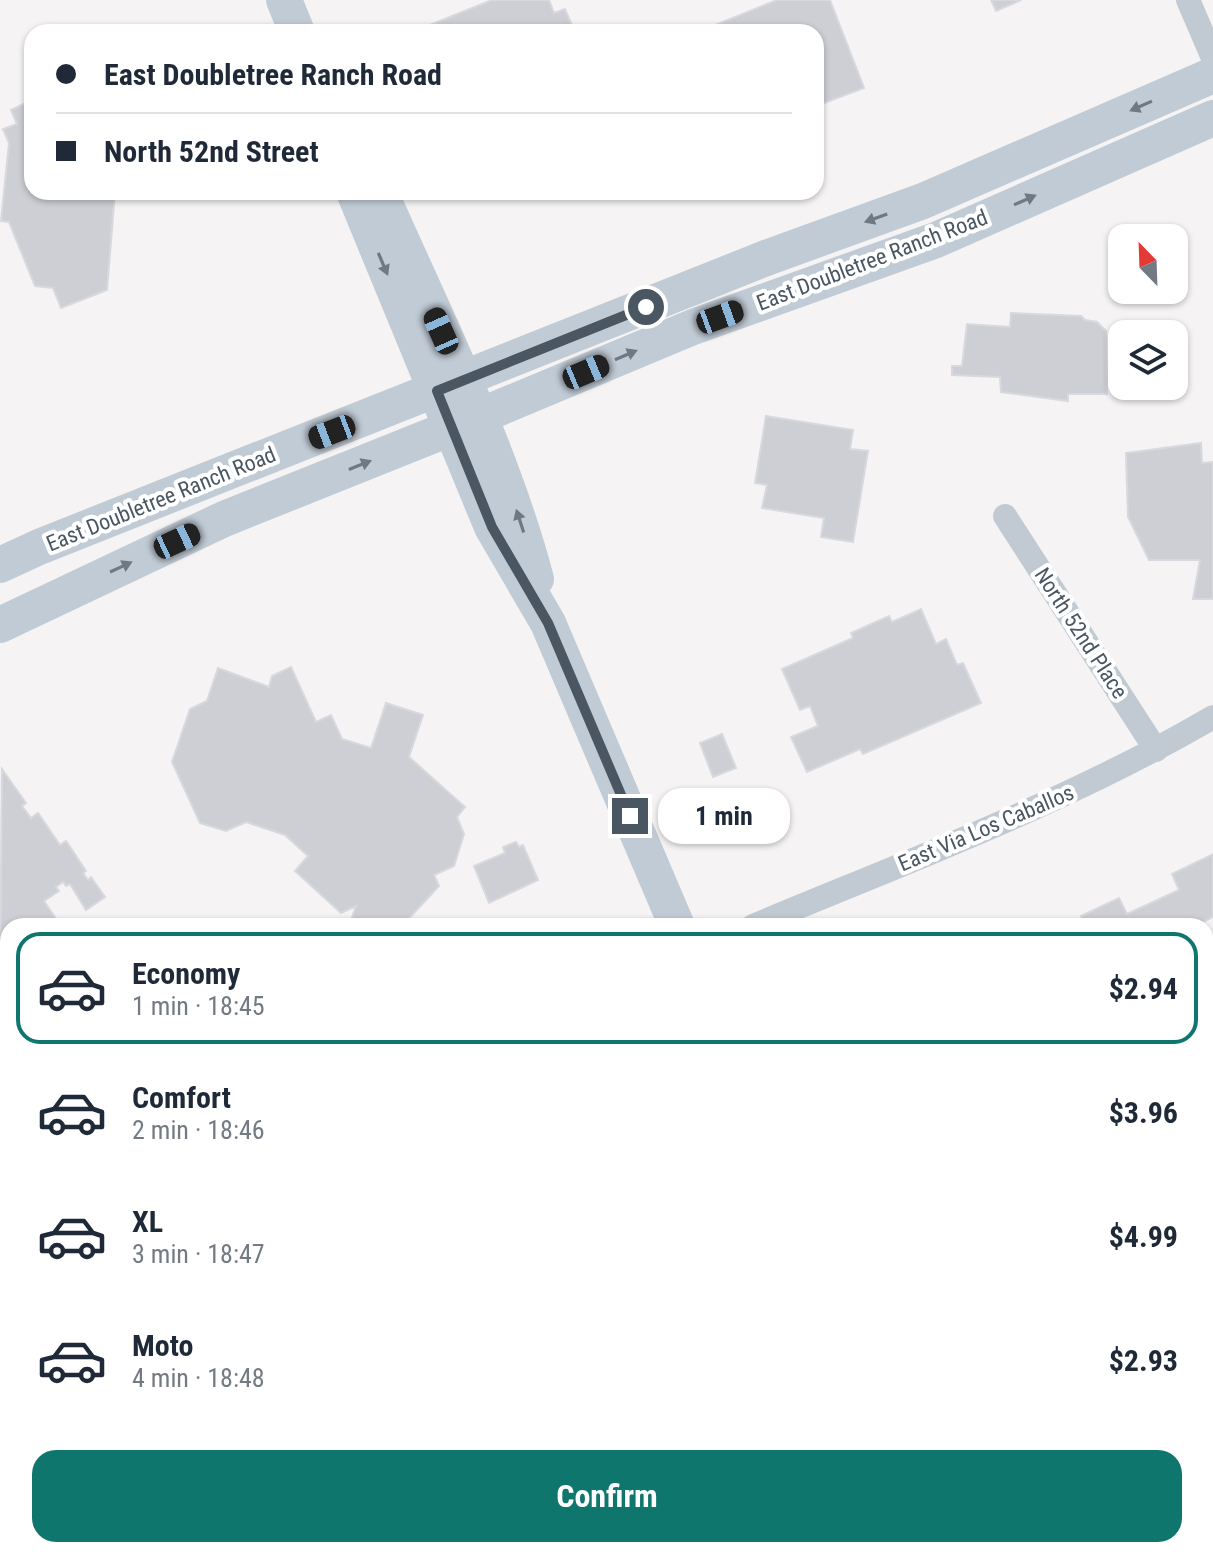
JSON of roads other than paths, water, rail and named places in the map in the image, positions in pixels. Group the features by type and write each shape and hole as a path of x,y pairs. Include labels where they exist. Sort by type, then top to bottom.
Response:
{"main road":[{"path":"284,0 294,24"},
{"name":"East Doubletree Ranch Road","path":"0,565 766,258 923,201 1213,75"},
{"name":"East Doubletree Ranch Road","path":"0,625 224,519 693,327 936,240 1213,118"},
{"path":"358,200 450,385"},
{"path":"383,200 464,423 492,527 548,623 674,918"},
{"path":"923,201 936,240"},
{"path":"61,538 79,587"}],"street":[{"path":"1188,0 1213,58"},
{"name":"North 52nd Place","path":"1005,516 1156,750"},
{"name":"East Via Los Caballos","path":"772,918 1084,787 1213,717"}]}
